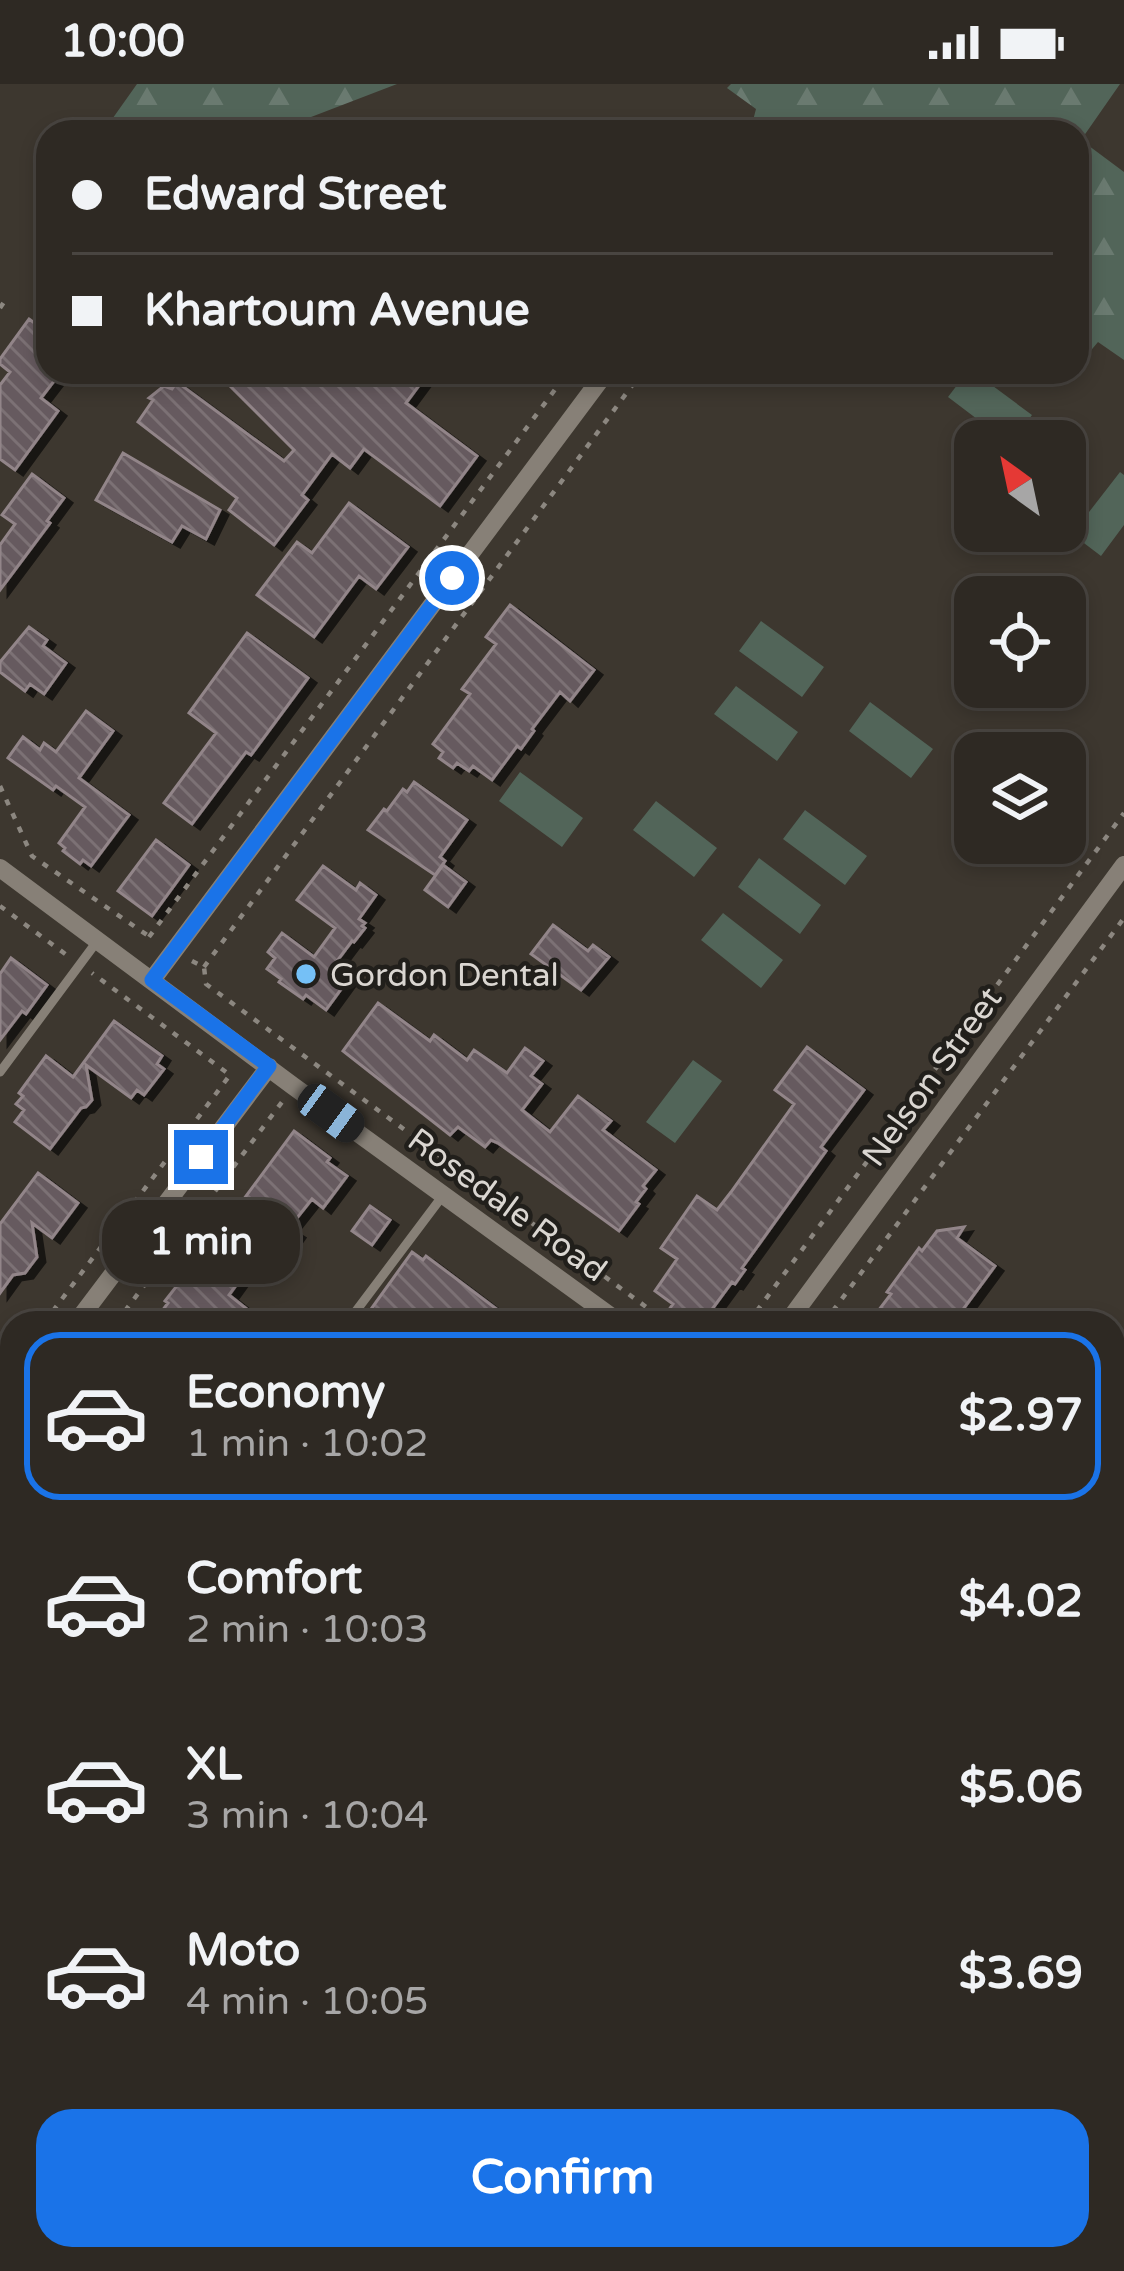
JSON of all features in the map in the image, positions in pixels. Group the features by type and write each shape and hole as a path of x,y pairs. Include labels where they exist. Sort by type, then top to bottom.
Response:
{"street":[{"path":"152,980 596,384"},
{"name":"Rosedale Road","path":"0,852 7,873 444,1194 590,1311"},
{"name":"Nelson Street","path":"796,1311 1124,866"},
{"path":"85,1311 269,1066"}],"lane":[{"path":"0,1072 98,940"},
{"path":"356,1311 444,1194"}],"path":[{"path":"0,308 6,299"},
{"path":"0,786 32,856 152,939 559,384"},
{"path":"633,384 203,967 206,984 652,1311"},
{"path":"757,1311 1124,814"},
{"path":"0,906 230,1075 53,1311"},
{"path":"833,1311 1124,918"},
{"path":"191,961 203,967"},
{"path":"125,1311 293,1086"}],"green space":[{"path":"137,84 397,84 303,120 112,120"},
{"path":"731,84 1120,84 1089,129 1089,120 753,120 756,109 727,88"},
{"path":"1089,146 1124,172 1124,360 1098,342 1089,353"},
{"path":"958,384 990,384 1032,415 1028,420 978,420 948,397"},
{"path":"1120,472 1124,475 1124,525 1101,556 1086,545 1086,516"},
{"path":"761,621 824,667 802,697 739,651"},
{"path":"736,686 798,732 777,761 714,714"},
{"path":"870,702 933,749 911,778 849,731"},
{"path":"520,772 583,818 562,847 499,801"},
{"path":"656,801 717,848 694,877 633,830"},
{"path":"805,810 867,856 845,885 783,839"},
{"path":"759,858 821,905 800,934 738,887"},
{"path":"723,913 783,960 761,988 701,940"},
{"path":"693,1060 722,1081 675,1143 646,1122"}],"building":[{"path":"29,319 36,324 36,384 52,384 41,398 58,411 15,470 0,459 0,385 10,372 0,359"},
{"path":"180,384 284,461 294,450 228,384 420,384 406,403 477,456 440,506 364,449 350,468 332,454 302,495 308,500 274,545 229,510 237,498 138,422 153,400 149,398 164,386 172,389"},
{"path":"123,453 220,510 206,539 182,526 172,542 96,500"},
{"path":"32,474 64,498 0,590 0,545 15,524 2,515"},
{"path":"349,503 408,547 376,589 359,576 314,637 257,595 297,542 312,553"},
{"path":"510,605 594,670 570,701 560,692 521,749 517,746 492,780 473,766 469,771 457,763 453,768 439,758 443,752 433,744 470,694 462,689 496,644 486,637"},
{"path":"29,627 47,640 43,646 66,663 44,694 30,684 25,691 0,672 0,662"},
{"path":"247,633 308,678 192,824 164,803 216,733 189,713"},
{"path":"86,711 113,731 79,778 129,815 91,866 83,860 80,864 59,843 85,807 8,758 23,737 40,750 44,743 56,752"},
{"path":"414,782 467,820 440,857 445,861 435,875 368,830"},
{"path":"156,840 189,865 152,916 118,891"},
{"path":"443,865 466,882 448,907 425,890"},
{"path":"323,866 356,890 360,883 376,895 359,919 365,928 331,969 347,981 326,1010 306,995 303,999 267,969 275,958 268,952 282,933 314,957 335,928 297,900"},
{"path":"553,925 588,951 593,945 609,957 581,990 531,954"},
{"path":"11,958 47,985 0,1040 0,974"},
{"path":"378,1003 430,1041 434,1035 467,1060 474,1050 507,1073 525,1048 543,1061 531,1076 542,1084 522,1110 550,1132 578,1096 611,1121 603,1130 656,1170 619,1231 498,1143 491,1140 485,1147 458,1127 450,1135 343,1051"},
{"path":"114,1021 162,1056 157,1064 164,1069 144,1095 137,1090 131,1098 86,1065 92,1100 50,1149 15,1122 24,1110 16,1104 23,1096 19,1093 46,1056 73,1077"},
{"path":"807,1047 864,1090 821,1147 826,1151 735,1284 711,1311 668,1311 673,1304 655,1291 677,1259 661,1248 697,1196 717,1210 731,1192 794,1104 775,1090"},
{"path":"294,1131 347,1176 323,1208 312,1199 289,1228 297,1233 278,1260 263,1248 229,1295 249,1311 162,1311 190,1269 204,1280 233,1240 221,1230"},
{"path":"38,1173 78,1203 52,1238 32,1223 37,1257 25,1273 13,1275 0,1293 0,1224"},
{"path":"370,1206 390,1220 372,1245 352,1231"},
{"path":"964,1227 957,1238 995,1266 962,1311 878,1311 919,1248 922,1251 937,1231"},
{"path":"412,1252 423,1260 426,1256 499,1311 370,1311"}],"place":[{"name":"Gordon Dental","path":"306,974"}],"route":[{"path":"201,1157 269,1066 152,980 452,578"}]}
